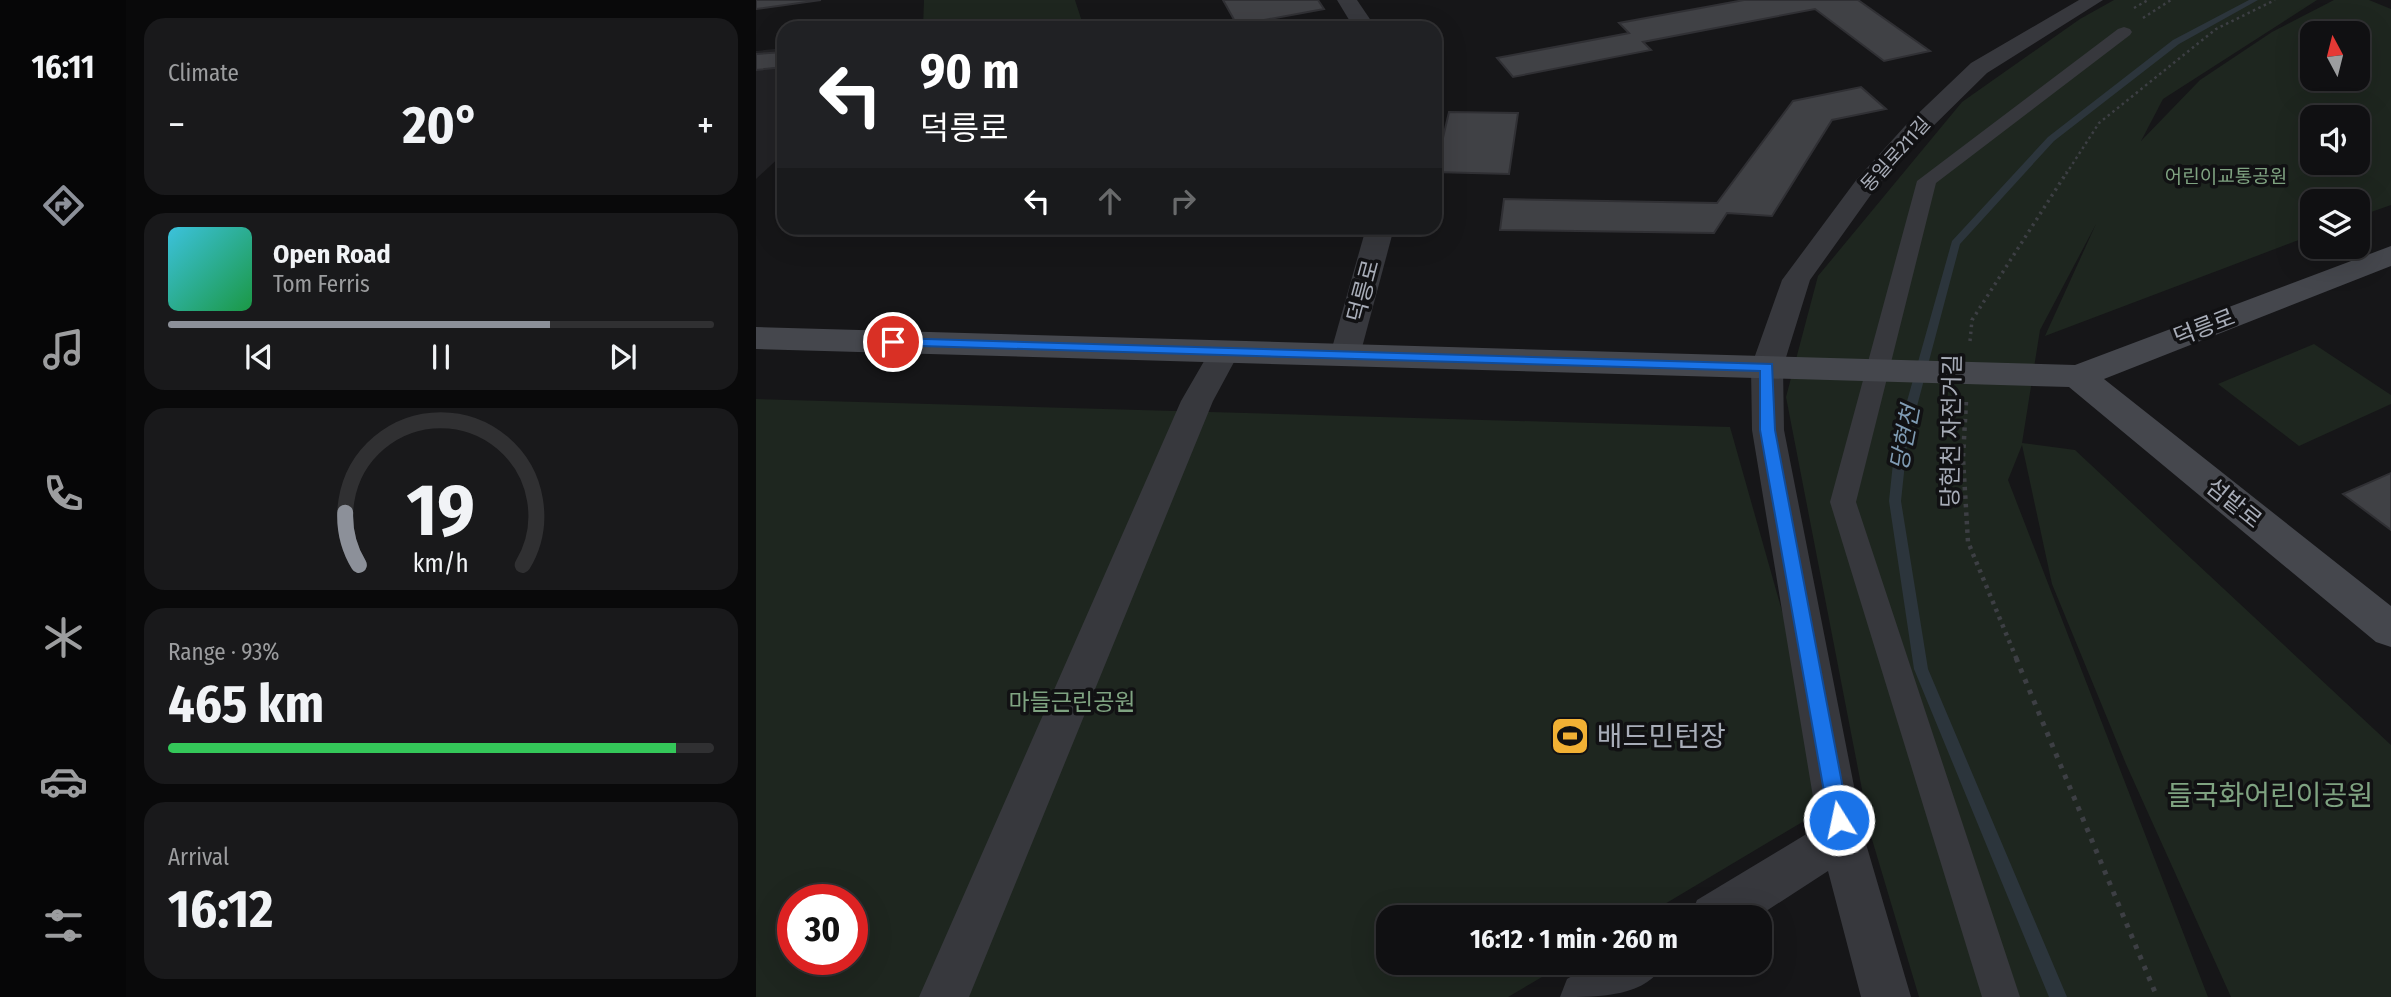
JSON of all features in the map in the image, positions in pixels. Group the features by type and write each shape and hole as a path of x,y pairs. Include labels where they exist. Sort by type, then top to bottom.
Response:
{"main road":[{"name":"덕릉로","path":"756,338 2078,376 2391,255"},
{"name":"섬밭로","path":"2078,376 2391,630"}],"street":[{"path":"1347,0 1360,21"},
{"name":"동일로211길","path":"1886,997 1842,837 1768,430 1767,367 1796,280 1866,184 1914,131 1979,68 2092,0"},
{"path":"2001,997 1843,502 1927,181 2124,32"},
{"name":"덕릉로","path":"1345,355 1378,235"},
{"path":"944,997 1197,401 1225,351"},
{"path":"1733,905 1842,837"},
{"path":"1585,997 1620,975"}],"path":[{"name":"당현천 자전거길","path":"1970,348 1972,320 2099,123 2216,29 2275,0"},
{"name":"당현천 자전거길","path":"1967,389 1963,458 1968,542 2157,997"}],"shaded area":[{"path":"777,49 777,160 756,179 756,51"}],"green space":[{"path":"924,0 1075,0 1082,21 923,21"},
{"path":"2114,0 2317,0 2163,99 2141,141 2200,80 2272,32 2334,0 2369,0 2391,9 2391,205 2370,212 2370,189 2300,189 2300,240 2045,336 2096,224 2040,330 2022,443 2075,450 2391,745 2391,997 2231,997 2126,764 2052,584 2022,445 2008,480 2208,997 1919,997 1871,836 1786,397 1818,276 1962,102 2080,19"},
{"path":"2314,344 2391,395 2391,404 2299,446 2218,384"},
{"name":"마들근린공원","path":"756,399 1730,427 1836,802 1663,905 1376,905 1376,975 1546,975 1508,997 756,997"}],"building":[{"path":"756,0 821,0 756,9"},
{"path":"1223,0 1318,0 1324,9 1259,21 1235,21"},
{"path":"1744,0 1858,0 1930,51 1884,61 1815,9 1643,42 1651,50 1513,77 1497,58 1629,33 1619,23"},
{"path":"777,52 777,68 756,70 756,54"},
{"path":"1861,87 1886,109 1832,120 1772,216 1727,213 1714,233 1500,230 1504,199 1717,203 1793,101"},
{"path":"1449,112 1518,113 1509,174 1442,172 1442,142"},
{"path":"2391,473 2391,530 2343,494"}],"waterway":[{"name":"당현천","path":"2058,997 1921,669 1895,501 1901,444 1955,243 2051,139 2176,42 2254,0"}],"place":[{"name":"배드민턴장","path":"1570,736"}],"route":[{"path":"893,342 1767,367 1768,430 1839,820"}],"park label":[{"name":"어린이교통공원","path":"2226,176"},
{"name":"들국화어린이공원","path":"2270,795"}]}
